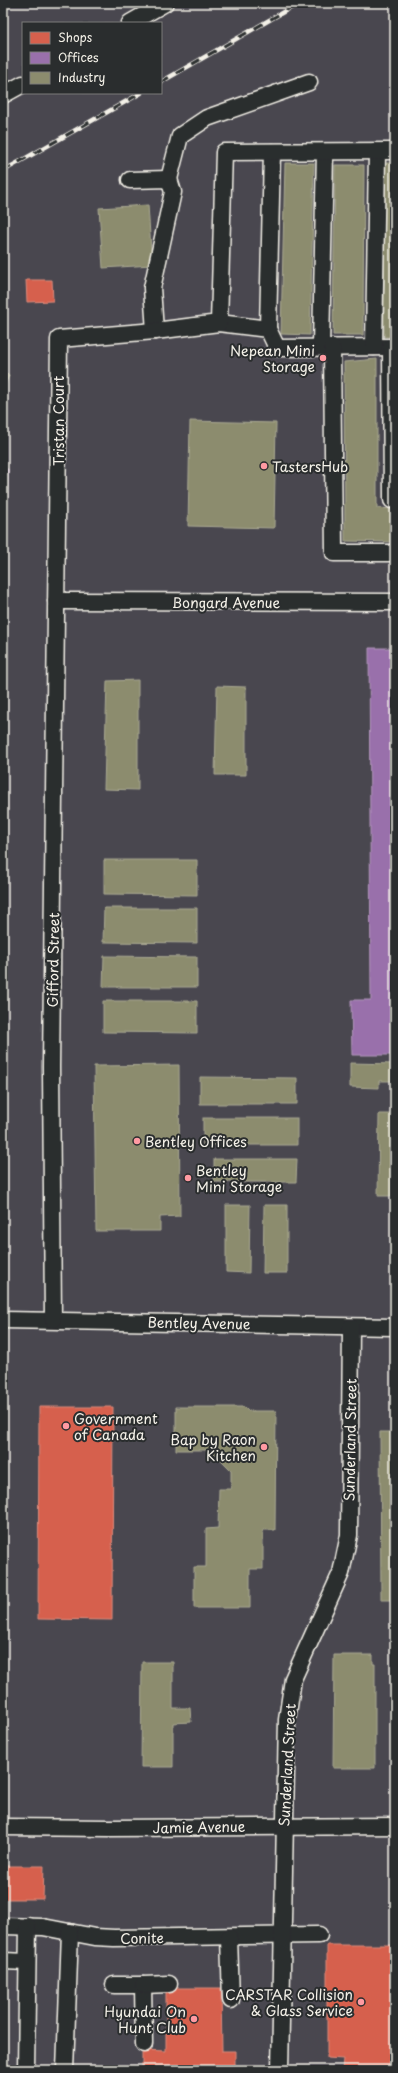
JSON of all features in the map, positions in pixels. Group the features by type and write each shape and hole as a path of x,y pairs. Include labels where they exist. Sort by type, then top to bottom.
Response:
{"street":[{"path":"132,22 165,3"},
{"path":"268,328 219,323 155,331 152,288 173,192 169,179 180,136 201,121 308,82"},
{"path":"3,95 22,85"},
{"path":"219,323 224,152 395,151"},
{"path":"272,152 268,328 277,348 393,347 392,500 395,500"},
{"path":"325,152 327,347 334,553 395,553"},
{"path":"374,347 377,152"},
{"path":"130,180 169,179"},
{"name":"Tristan Court","path":"56,601 59,339 155,331"},
{"name":"Bongard Avenue","path":"56,601 395,602"},
{"name":"Gifford Street","path":"53,1320 51,1067 56,601"},
{"name":"Bentley Avenue","path":"3,1320 395,1327"},
{"name":"Sunderland Street","path":"280,2070 283,1936 283,1826 287,1720 293,1679 341,1573 349,1535 351,1327"},
{"name":"Jamie Avenue","path":"3,1827 116,1828 395,1826"},
{"name":"Conite","path":"3,1926 43,1927 95,1937 114,1938 319,1935"},
{"path":"26,2070 28,1926"},
{"path":"65,2070 70,1932"},
{"path":"229,1937 231,2000"},
{"path":"3,1961 27,1962"},
{"path":"143,1984 144,2044"},
{"path":"114,1985 169,1984"}],"shaded area":[{"path":"3,3 395,3 395,2070 3,2070"}],"building: Shops":[{"path":"26,280 52,280 53,301 27,302"},
{"path":"39,1407 113,1407 112,1620 38,1619"},
{"path":"3,1866 44,1866 43,1899 3,1899"},
{"name":"CARSTAR Collision & Glass Service","path":"327,1945 395,1945 395,2070 342,2070 343,2059 327,2058"},
{"name":"Hyundai On Hunt Club","path":"166,1988 221,1988 222,2051 235,2051 235,2070 142,2070 142,2050 166,2051"}],"building: Offices":[{"path":"3,469 8,469 7,527 3,527"},
{"path":"369,648 395,648 395,1055 352,1055 351,1000 371,1000"}],"building: Industry":[{"path":"285,163 314,163 310,335 281,334"},
{"path":"385,163 395,163 395,337 384,337"},
{"path":"335,165 364,165 363,335 333,335"},
{"path":"148,205 152,265 103,268 99,208"},
{"path":"377,359 377,508 395,509 395,542 345,541 344,362"},
{"path":"3,373 9,375 3,391"},
{"path":"190,421 276,423 274,528 188,526"},
{"path":"138,680 138,790 104,789 107,681"},
{"path":"217,686 246,687 246,775 215,775"},
{"path":"104,860 197,860 197,895 104,894"},
{"path":"104,908 197,908 197,943 103,942"},
{"path":"104,956 197,957 197,987 103,987"},
{"path":"103,1001 197,1001 197,1033 103,1032"},
{"path":"350,1063 395,1064 395,1081 379,1081 379,1088 350,1087"},
{"name":"Bentley Offices","path":"179,1065 180,1216 160,1217 160,1231 96,1231 94,1066"},
{"path":"200,1077 297,1078 297,1104 200,1104"},
{"path":"3,1079 6,1080 6,1129 3,1129"},
{"path":"379,1114 395,1114 395,1196 378,1196"},
{"path":"203,1118 297,1118 297,1145 203,1145"},
{"path":"214,1159 297,1159 296,1182 214,1182"},
{"path":"226,1205 250,1205 249,1273 226,1272"},
{"path":"264,1205 287,1205 287,1273 263,1273"},
{"path":"176,1407 244,1407 248,1411 276,1411 275,1530 263,1530 263,1569 250,1569 250,1608 194,1608 194,1567 206,1567 206,1529 218,1528 219,1489 231,1489 231,1470 211,1450 176,1450"},
{"path":"380,1432 395,1432 395,1600 381,1600"},
{"path":"334,1655 373,1655 373,1664 375,1664 375,1768 333,1768"},
{"path":"142,1662 173,1662 173,1708 190,1708 191,1722 173,1723 173,1767 141,1767"}],"railway":[{"path":"162,81 299,3"},
{"path":"3,171 139,94"}],"place":[{"name":"Nepean Mini Storage","path":"323,358"},
{"name":"TastersHub","path":"264,466"},
{"name":"Bentley Offices","path":"137,1141"},
{"name":"Bentley Mini Storage","path":"188,1178"},
{"name":"Government of Canada","path":"66,1426"},
{"name":"Bap by Raon Kitchen","path":"264,1447"},
{"name":"CARSTAR Collision & Glass Service","path":"361,2002"},
{"name":"Hyundai On Hunt Club","path":"194,2019"}]}
